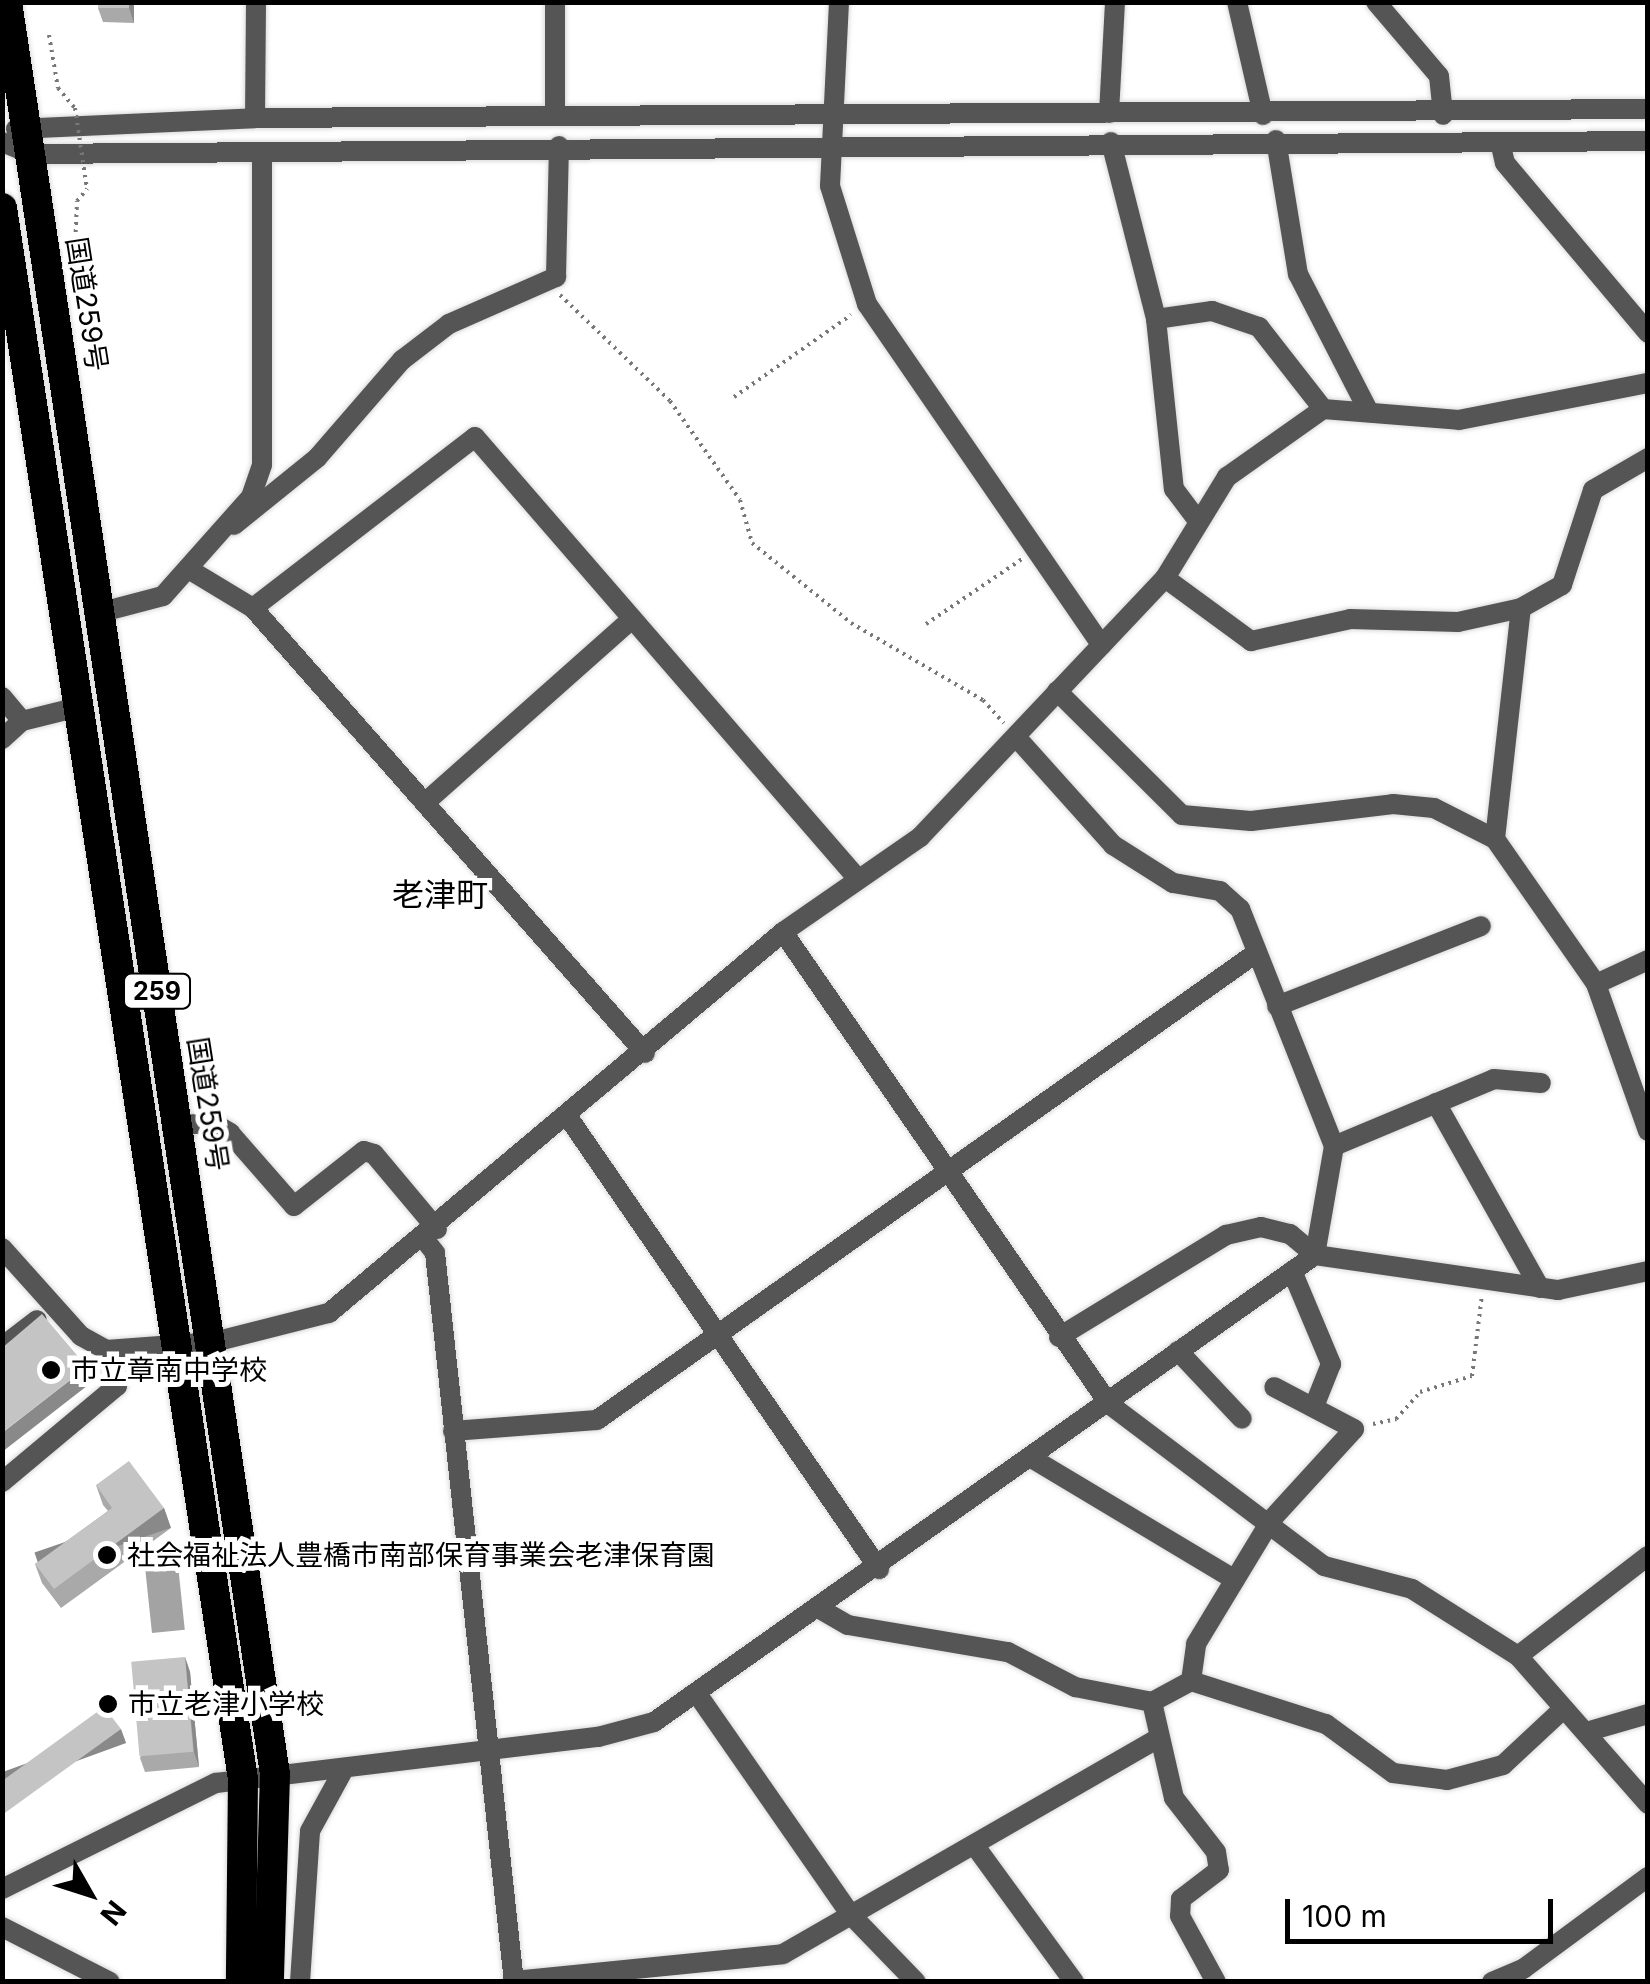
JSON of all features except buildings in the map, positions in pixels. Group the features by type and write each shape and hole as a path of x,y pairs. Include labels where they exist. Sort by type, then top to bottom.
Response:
{"highway":[{"name":"国道259号","path":"7,2 16,139 102,612 177,1125 214,1342 275,1774 269,1982"},
{"name":"259","path":"2,208 74,708 243,1778 240,1982"}],"street":[{"path":"255,118 256,2"},
{"path":"554,116 555,2"},
{"path":"839,2 828,146 840,230 867,304 1100,645"},
{"path":"1109,113 1115,2"},
{"path":"1238,2 1262,115"},
{"path":"1376,2 1438,76 1442,115"},
{"path":"16,139 255,118 1442,115 1648,109"},
{"path":"16,139 262,152 1276,140 1501,146 1648,141"},
{"path":"1276,140 1298,274 1369,412"},
{"path":"1111,142 1156,319 1174,489 1195,517"},
{"path":"102,612 148,605 234,525 317,458 402,360 449,324 556,278 559,146"},
{"path":"1501,146 1504,163 1648,333"},
{"path":"234,525 262,465 262,152"},
{"path":"1156,319 1212,311 1259,328 1323,409"},
{"path":"106,1350 177,1347 300,1328 367,1289 646,1053 782,932 920,837 1166,578 1195,517 1227,477 1323,409 1460,420 1648,383"},
{"path":"253,608 475,436 858,878"},
{"path":"1166,578 1251,641 1350,619 1458,622 1521,608 1562,585 1593,490 1648,458"},
{"path":"190,570 253,608 428,800 646,1053"},
{"path":"1495,839 1521,608"},
{"path":"428,800 632,620"},
{"path":"1056,692 1182,815 1251,820 1393,804 1434,808 1495,839 1596,984 1648,1130"},
{"path":"2,697 22,721"},
{"path":"2,739 22,721 74,708"},
{"path":"2,1889 182,1798 243,1778 598,1737 700,1698 1315,1255 1334,1146 1240,909 1220,891 1173,883 1113,845 1016,736"},
{"path":"1277,1006 1481,926"},
{"path":"782,932 1109,1404 1271,1520 1324,1566 1412,1589 1518,1656 1648,1804"},
{"path":"454,1430 597,1420 722,1338 1256,952"},
{"path":"1596,984 1648,960"},
{"path":"1334,1146 1494,1079 1542,1083"},
{"path":"1436,1103 1540,1288"},
{"path":"568,1117 878,1569"},
{"path":"177,1125 213,1123 230,1133 294,1206 364,1151 374,1154 431,1234 514,1981 783,1954 1154,1741"},
{"path":"1060,1337 1226,1235 1261,1226 1315,1255 1540,1288 1648,1270"},
{"path":"2,1248 54,1306 106,1350 117,1386 2,1482"},
{"path":"1292,1270 1331,1364 1315,1404"},
{"path":"2,1347 54,1306"},
{"path":"1178,1351 1242,1419"},
{"path":"1191,1682 1196,1644 1271,1520 1354,1430 1315,1404 1274,1387"},
{"path":"1034,1459 1235,1580"},
{"path":"1518,1656 1648,1556"},
{"path":"820,1609 848,1626 1008,1652 1074,1687 1152,1702 1191,1682 1326,1724 1393,1773 1446,1780 1503,1765 1563,1709"},
{"path":"700,1698 851,1915 916,1982"},
{"path":"1152,1702 1154,1741 1174,1798 1216,1852 1219,1870 1181,1899 1180,1916 1216,1982"},
{"path":"1586,1732 1648,1714"},
{"path":"300,1982 310,1830 344,1768"},
{"path":"975,1846 1074,1982"},
{"path":"1492,1982 1523,1969 1648,1877"},
{"path":"2,1927 110,1982"},
{"path":"59,1982 66,1960"}],"path":[{"path":"49,35 58,88 75,108 87,189 77,201 75,247"},
{"path":"546,281 670,401 740,500 752,544 851,624 982,700 1016,736"},
{"path":"734,397 867,304"},
{"path":"926,624 1034,551"},
{"path":"1354,1430 1396,1419 1420,1392 1472,1376 1483,1281"}],"shaded area":[{"path":"178,1565 185,1630 152,1633 145,1568"}],"place":[{"name":"市立章南中学校","path":"51,1370"},
{"name":"社会福祉法人豊橋市南部保育事業会老津保育園","path":"107,1555"},
{"name":"市立老津小学校","path":"108,1704"}],"district":[{"name":"老津町","path":"440,895"}]}
